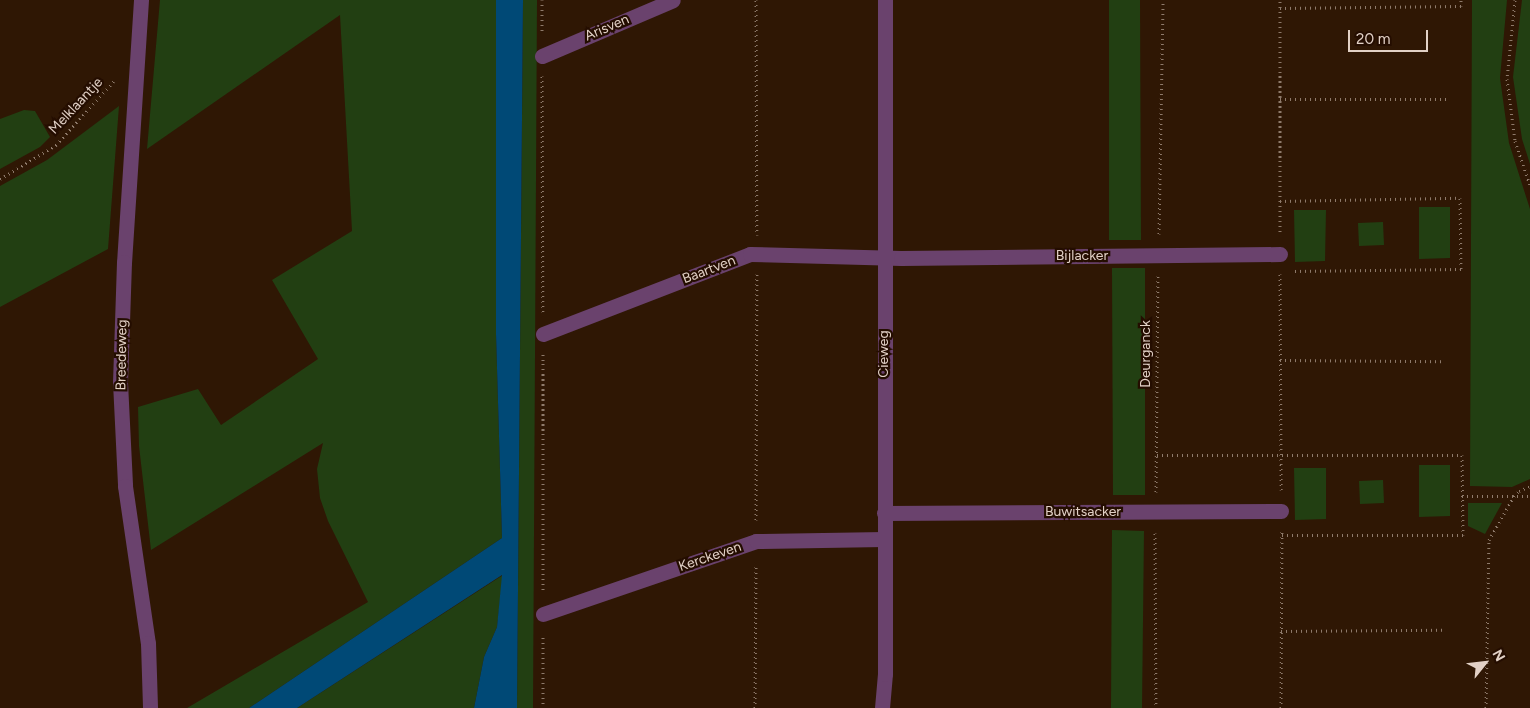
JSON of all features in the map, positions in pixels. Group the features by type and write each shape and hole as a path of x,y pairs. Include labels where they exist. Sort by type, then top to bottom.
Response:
{"street":[{"name":"Breedeweg","path":"141,0 124,262 120,382 126,486 148,643 150,708"},
{"name":"Arisven","path":"542,56 673,0"},
{"name":"Cieweg","path":"882,708 885,674 886,0"},
{"name":"Baartven","path":"543,334 750,254 885,258"},
{"name":"Bijlacker","path":"885,258 1280,254"},
{"name":"Buwitsacker","path":"884,513 1281,511"},
{"name":"Kerckeven","path":"543,614 756,541 884,539"}],"path":[{"path":"542,0 543,708"},
{"path":"755,708 756,0"},
{"name":"Deurganck","path":"1156,708 1155,512 1163,0"},
{"path":"1280,0 1281,708"},
{"path":"1280,8 1461,6 1461,0"},
{"path":"1515,0 1506,79 1515,141 1530,185"},
{"name":"Melklaantje","path":"0,179 56,144 136,57"},
{"path":"1280,98 1449,99"},
{"path":"1280,200 1460,198 1462,269 1280,271"},
{"path":"1280,360 1443,360"},
{"path":"1157,455 1462,455 1463,535 1282,535"},
{"path":"1486,708 1488,540 1514,496 1519,491 1530,486"},
{"path":"1462,496 1530,496"},
{"path":"1281,631 1444,630"}],"green space":[{"path":"160,0 496,0 496,334 502,538 249,708 187,708 368,602 328,521 320,498 317,469 323,443 151,550 139,446 138,407 198,389 221,425 318,359 272,280 352,231 340,15 147,149"},
{"path":"523,0 537,0 533,708 517,708"},
{"path":"1109,0 1140,0 1141,240 1109,240"},
{"path":"1472,0 1507,0 1500,78 1509,143 1530,209 1530,479 1512,487 1470,486"},
{"path":"1522,0 1530,0 1530,164 1522,139 1513,77"},
{"path":"119,106 108,249 0,307 0,186 47,160"},
{"path":"24,110 35,111 50,137 40,147 0,169 0,119"},
{"path":"1419,207 1450,207 1450,258 1419,259"},
{"path":"1294,210 1326,210 1325,261 1295,262"},
{"path":"1383,222 1384,245 1359,246 1358,223"},
{"path":"1112,268 1145,268 1145,495 1113,495"},
{"path":"1419,465 1450,465 1450,516 1419,517"},
{"path":"1294,468 1326,468 1326,519 1295,520"},
{"path":"1383,480 1384,503 1360,504 1359,481"},
{"path":"1468,503 1502,503 1485,534 1468,526"},
{"path":"1112,530 1144,531 1142,708 1111,708"},
{"path":"503,575 497,627 484,657 474,708 297,708"}],"water":[{"path":"496,0 523,0 517,708 474,708 484,657 497,627 502,575 297,708 249,708 502,538 496,334"}]}
